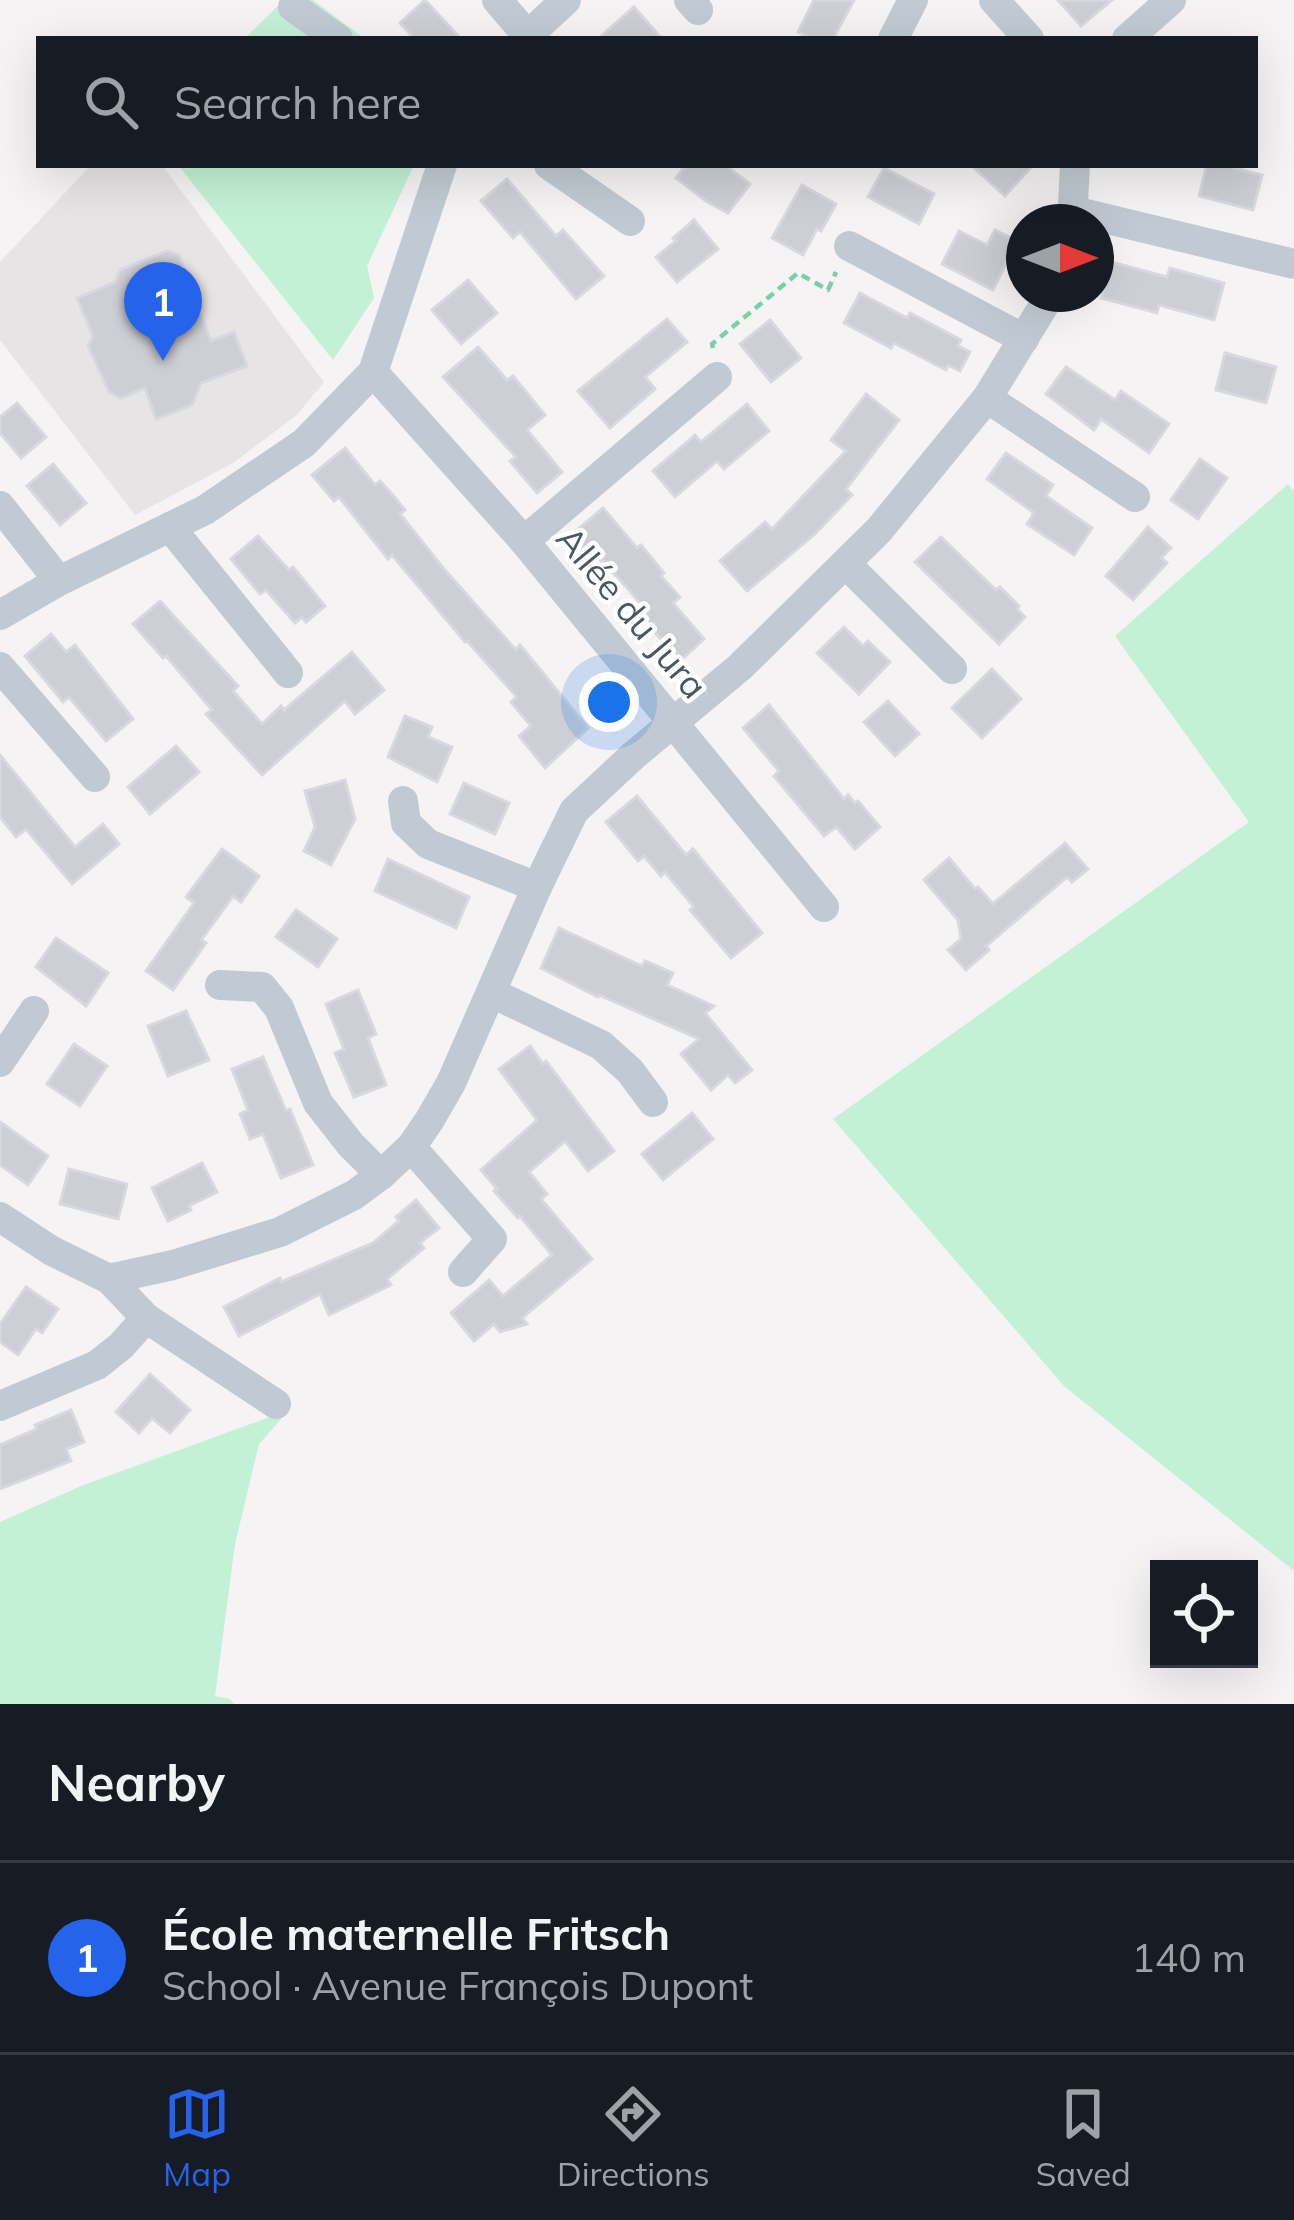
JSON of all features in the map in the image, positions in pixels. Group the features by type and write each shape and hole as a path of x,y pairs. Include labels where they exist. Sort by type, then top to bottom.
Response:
{"street":[{"path":"497,0 524,36"},
{"path":"526,36 566,0"},
{"path":"895,36 914,0"},
{"path":"994,0 1026,36"},
{"path":"1130,36 1171,0"},
{"path":"293,7 334,36"},
{"path":"0,615 59,581 205,511 304,443 373,372 441,168"},
{"path":"552,168 630,221"},
{"path":"1073,204 1075,168"},
{"path":"1114,225 1294,264"},
{"path":"849,246 1024,339"},
{"path":"109,1279 280,1232 354,1196 411,1147 451,1083 574,812 740,668 879,530 987,398 1040,312"},
{"name":"Allée du Jura","path":"373,372 524,542 824,907"},
{"path":"524,542 717,377"},
{"path":"987,398 1135,497"},
{"path":"0,506 59,581"},
{"path":"170,526 288,673"},
{"path":"846,564 952,669"},
{"path":"0,667 95,777"},
{"path":"403,801 406,823 428,844 537,887"},
{"path":"220,985 262,987 279,1009 318,1103 381,1175"},
{"path":"492,993 601,1045 630,1071 652,1102"},
{"path":"0,1062 34,1011"},
{"path":"411,1147 492,1239 463,1272"},
{"path":"0,1217 109,1279 146,1318 276,1403"},
{"path":"0,1406 97,1365 146,1318"}],"path":[{"path":"717,377 712,344 798,273 827,290 849,246"}],"shaded area":[{"path":"88,168 164,168 324,382 297,415 233,463 135,515 0,340 0,262"}],"green space":[{"path":"284,0 313,0 361,36 247,36"},
{"path":"180,168 413,168 367,266 374,298 333,360"},
{"path":"1288,484 1294,491 1294,1571 1064,1386 833,1119 1249,822 1115,636"},
{"path":"289,1410 259,1444 235,1544 215,1696 234,1704 0,1704 0,1522 81,1486"}],"building":[{"path":"425,0 458,36 412,36 400,23"},
{"path":"814,0 854,0 835,36 798,32"},
{"path":"1058,0 1112,0 1081,26"},
{"path":"634,7 659,36 601,36"},
{"path":"684,168 729,168 750,184 728,213 676,178"},
{"path":"884,168 934,194 919,224 868,197"},
{"path":"974,168 1030,168 1005,196"},
{"path":"1206,168 1262,175 1253,210 1199,196"},
{"path":"507,179 556,236 563,230 604,276 576,299 520,232 513,238 481,201"},
{"path":"802,185 836,204 803,255 772,238"},
{"path":"694,220 718,249 677,282 656,257"},
{"path":"995,230 1006,236 1006,263 993,290 942,264 959,231 987,245"},
{"path":"167,251 179,255 211,341 234,332 247,366 201,383 192,405 156,419 145,388 121,398 109,392 88,346 93,336 77,298 115,282 120,270"},
{"path":"1114,263 1167,277 1170,268 1224,283 1214,320 1159,305 1157,313 1114,301"},
{"path":"468,280 497,313 461,344 432,310"},
{"path":"860,293 961,340 958,346 970,352 960,371 948,365 946,370 894,343 891,348 844,323"},
{"path":"667,319 687,342 645,377 655,389 610,428 578,391"},
{"path":"770,320 801,358 771,382 740,344"},
{"path":"478,347 507,380 513,376 545,415 527,430 562,472 537,493 510,461 516,457 443,377"},
{"path":"1225,353 1276,367 1266,403 1216,390"},
{"path":"1066,367 1115,400 1121,391 1169,424 1149,453 1101,419 1094,430 1046,394"},
{"path":"866,394 899,420 846,489 852,495 815,534 747,591 720,561 765,522 772,529 846,451 831,440"},
{"path":"17,403 46,437 21,458 0,433 0,417"},
{"path":"747,404 769,431 724,469 717,461 675,497 653,471 695,435 701,442"},
{"path":"345,448 375,485 380,481 392,494 405,510 400,514 444,569 516,650 520,645 588,728 545,768 519,736 531,726 511,702 517,697 392,555 388,559 339,497 334,501 312,475"},
{"path":"1006,453 1053,485 1046,496 1092,528 1074,555 1027,524 1034,513 987,479"},
{"path":"1200,459 1227,478 1198,519 1171,500"},
{"path":"53,464 86,503 60,525 27,486"},
{"path":"603,508 664,573 661,576 680,597 673,603 704,639 680,661 639,614 644,609 630,591 602,560 595,565 570,536"},
{"path":"1148,527 1171,548 1161,558 1167,563 1133,600 1106,576"},
{"path":"258,536 289,570 293,567 325,606 306,622 302,617 295,623 266,590 260,594 231,559"},
{"path":"941,537 996,590 1000,587 1025,617 999,644 915,562"},
{"path":"160,601 238,686 233,691 262,724 352,652 384,690 355,714 345,701 262,775 206,714 212,710 166,656 133,624"},
{"path":"844,627 863,646 868,641 890,662 859,694 817,653"},
{"path":"51,634 66,652 75,645 133,719 106,741 69,697 63,702 25,656"},
{"path":"992,669 1021,699 982,738 952,708"},
{"path":"888,701 919,734 895,756 864,722"},
{"path":"769,705 844,799 848,795 858,801 880,827 855,849 836,827 824,836 774,776 779,771 743,728"},
{"path":"405,716 432,727 428,737 452,747 437,782 388,757"},
{"path":"176,746 199,772 150,814 128,787"},
{"path":"0,755 75,847 103,824 119,844 72,884 26,829 16,837 0,817"},
{"path":"345,780 355,819 331,865 304,851 315,827 305,791"},
{"path":"464,783 509,803 495,834 450,814"},
{"path":"637,796 686,855 693,849 762,933 731,958 665,872 661,876 644,856 638,861 606,822"},
{"path":"1065,843 1088,869 1072,882 1067,877 986,946 989,950 966,970 948,950 961,939 958,920 924,880 949,858 993,904"},
{"path":"222,849 259,876 241,902 233,896 173,990 146,971 194,903 186,897"},
{"path":"388,859 469,897 456,928 375,891"},
{"path":"296,910 337,939 318,967 276,937"},
{"path":"559,928 642,966 645,961 673,973 667,985 714,1006 705,1013 752,1070 735,1083 728,1075 711,1090 681,1054 699,1039 541,968"},
{"path":"56,938 108,973 86,1006 36,967"},
{"path":"358,990 376,1034 368,1038 386,1085 354,1097 335,1053 344,1049 326,1004"},
{"path":"186,1011 209,1060 168,1076 148,1026"},
{"path":"74,1044 107,1066 80,1106 47,1084"},
{"path":"530,1046 614,1151 588,1171 565,1141 529,1172 547,1194 541,1199 592,1259 522,1318 527,1324 500,1332 494,1324 474,1341 451,1313 489,1280 503,1296 552,1255 481,1170 537,1120 499,1069"},
{"path":"263,1057 313,1165 281,1178 263,1134 250,1139 240,1114 248,1110 232,1069"},
{"path":"692,1113 713,1139 663,1180 642,1154"},
{"path":"0,1122 48,1156 28,1185 0,1165"},
{"path":"202,1163 217,1192 168,1221 152,1188"},
{"path":"69,1169 127,1184 118,1219 60,1204"},
{"path":"416,1200 439,1228 420,1243 424,1248 387,1279 391,1285 329,1315 320,1294 239,1336 224,1307 280,1278 281,1282 373,1243"},
{"path":"26,1287 58,1309 42,1333 36,1329 18,1355 0,1342 0,1324"},
{"path":"150,1374 190,1410 170,1433 152,1418 139,1433 116,1412"},
{"path":"71,1410 84,1442 66,1449 71,1461 0,1489 0,1445"}],"place":[{"name":"École maternelle Fritsch","path":"163,361"}]}
